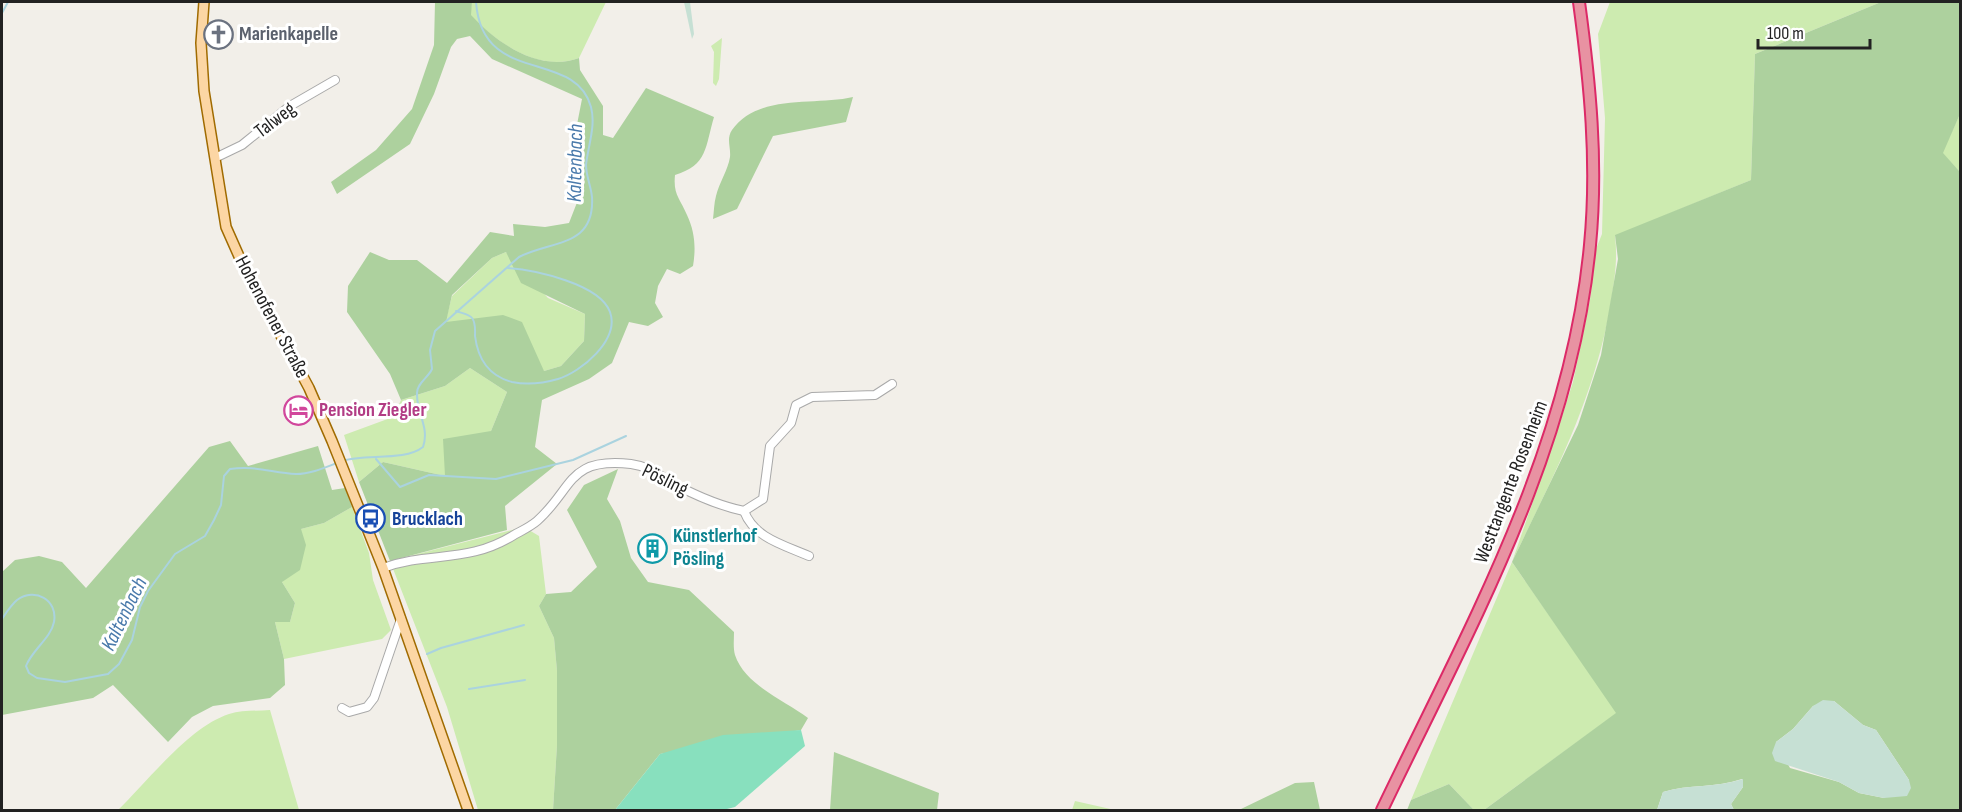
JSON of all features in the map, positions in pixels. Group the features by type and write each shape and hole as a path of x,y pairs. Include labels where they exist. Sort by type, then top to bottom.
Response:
{"highway":[{"name":"Westtangente Rosenheim","path":"1382,810 1473,623 1522,512 1548,445 1569,375 1586,283 1593,197 1593,119 1579,2"}],"main road":[{"name":"Hohenofener Straße","path":"204,2 201,43 204,92 226,227 242,262 309,388 332,441 383,568 468,810"}],"street":[{"name":"Talweg","path":"215,159 242,145 290,106 336,80"},
{"path":"809,556 765,537 748,522 744,510 763,499 770,446 791,423 796,405 802,399 875,395 892,384"},
{"name":"Pösling","path":"383,568 436,558 468,555 497,546 537,521 572,477 593,466 608,463 650,468 692,493 727,507 744,510"},
{"path":"342,708 349,712 368,707 375,698 401,619"}],"green space":[{"path":"435,2 472,2 471,15 481,26 520,53 549,62 564,62 579,58 580,70 603,106 603,135 613,138 646,88 714,117 704,154 694,166 675,175 676,192 690,221 693,234 695,246 693,266 680,274 667,269 658,286 655,303 663,317 648,326 629,322 612,363 589,379 542,400 535,447 557,464 505,506 507,530 390,561 359,482 383,462 445,476 443,439 491,431 507,392 470,368 445,386 401,400 390,374 347,312 348,286 370,252 389,260 417,260 447,283 490,232 514,236 513,224 545,227 569,223 585,182 572,150 582,99 492,59 470,36 457,39 451,47 434,94 410,144 337,194 331,182 376,150 412,109 434,45","holes":["506,252 521,283 585,314 584,341 561,366 544,371 522,322 503,315 446,322 452,295 492,258"]},
{"path":"472,2 606,2 579,58 564,62 549,62 520,53 493,36 470,15"},
{"path":"684,2 690,2 694,34 692,39"},
{"path":"1610,2 1881,2 1755,54 1751,180 1615,236 1614,281 1603,342 1593,375 1570,438 1512,562 1573,382 1590,300 1596,249 1602,234 1605,118 1598,34"},
{"path":"1881,2 1960,2 1960,114 1943,153 1960,172 1960,810 1734,810 1731,804 1743,787 1742,779 1663,792 1657,810 1484,810 1616,713 1512,562 1578,425 1601,355 1618,259 1615,235 1751,180 1755,54","holes":["1834,701 1863,725 1876,730 1909,780 1884,798 1859,793 1839,782 1790,768 1776,742 1793,729 1813,706"]},
{"path":"722,38 719,79 716,86 713,83 714,52 711,46"},
{"path":"853,97 846,122 773,136 737,209 713,219 716,196 730,157 730,133 743,118 757,110 772,106"},
{"path":"1960,114 1960,172 1942,153"},
{"path":"506,252 548,298 585,314 584,341 561,366 544,371 445,323 452,296 492,258"},
{"path":"470,368 507,392 491,431 445,476 383,462 359,482 344,435 393,417 401,400 445,386"},
{"path":"230,441 248,466 318,446 332,490 345,488 352,507 324,523 301,529 306,545 300,570 282,582 295,603 290,622 275,622 284,659 285,685 270,698 213,706 192,717 168,742 113,685 93,698 2,715 2,572 15,560 39,556 62,562 86,588 209,447"},
{"path":"618,469 607,499 620,521 631,558 648,582 689,590 734,632 735,655 747,675 766,691 808,718 801,730 660,754 615,810 553,810 557,745 557,671 554,638 539,606 546,594 571,592 597,567 567,510 584,485"},
{"path":"352,507 369,553 373,580 391,630 382,639 284,659 275,622 290,622 295,603 282,582 301,529 324,523"},
{"path":"524,527 539,536 546,594 539,606 554,638 557,671 557,745 553,810 478,810 447,707 390,561"},
{"path":"1512,562 1617,713 1484,810 1474,810 1449,784 1411,800"},
{"path":"1823,700 1834,701 1863,725 1876,730 1909,780 1911,788 1907,796 1884,798 1859,793 1839,782 1775,761 1772,753 1776,742 1793,729 1813,706"},
{"path":"270,710 299,810 118,810 184,742 199,730 229,714"},
{"path":"801,730 805,746 735,807 723,810 615,810 660,754 723,735"},
{"path":"834,752 939,793 937,810 830,810"},
{"path":"1743,779 1743,787 1731,804 1734,810 1657,810 1663,792"},
{"path":"1314,782 1320,810 1228,810 1241,809 1295,783"},
{"path":"1449,784 1474,810 1407,810 1411,800"},
{"path":"1075,801 1115,810 1072,810"}],"waterway":[{"path":"2,13 8,2"},
{"name":"Kaltenbach","path":"342,461 395,456 415,452 423,447 425,433 417,393 419,386 432,369 430,350 435,331 519,257 569,240 586,226 591,214 592,197 586,165 592,114 582,89 567,78 511,57 494,46 482,28 476,2"},
{"name":"Kaltenbach","path":"456,311 472,318 482,360 491,371 504,379 524,383 547,382 567,375 587,362 604,344 612,323 610,312 604,302 580,286 565,280 550,275 508,268"},
{"path":"376,459 400,487 429,475 496,479 573,460 626,436"},
{"name":"Kaltenbach","path":"2,619 15,602 24,596 38,595 44,598 52,607 54,622 26,666 29,673 37,678 65,682 108,674 119,664 132,640 140,607 148,591 175,554 205,536 221,505 224,476 230,469 248,468 301,474 337,463"},
{"path":"427,654 524,625"},
{"path":"469,689 525,680"}],"place":[{"name":"Marienkapelle","path":"218,34"},
{"name":"Pension Ziegler","path":"298,410"},
{"name":"Brucklach","path":"371,519"},
{"name":"Künstlerhof Pösling","path":"652,548"}]}
